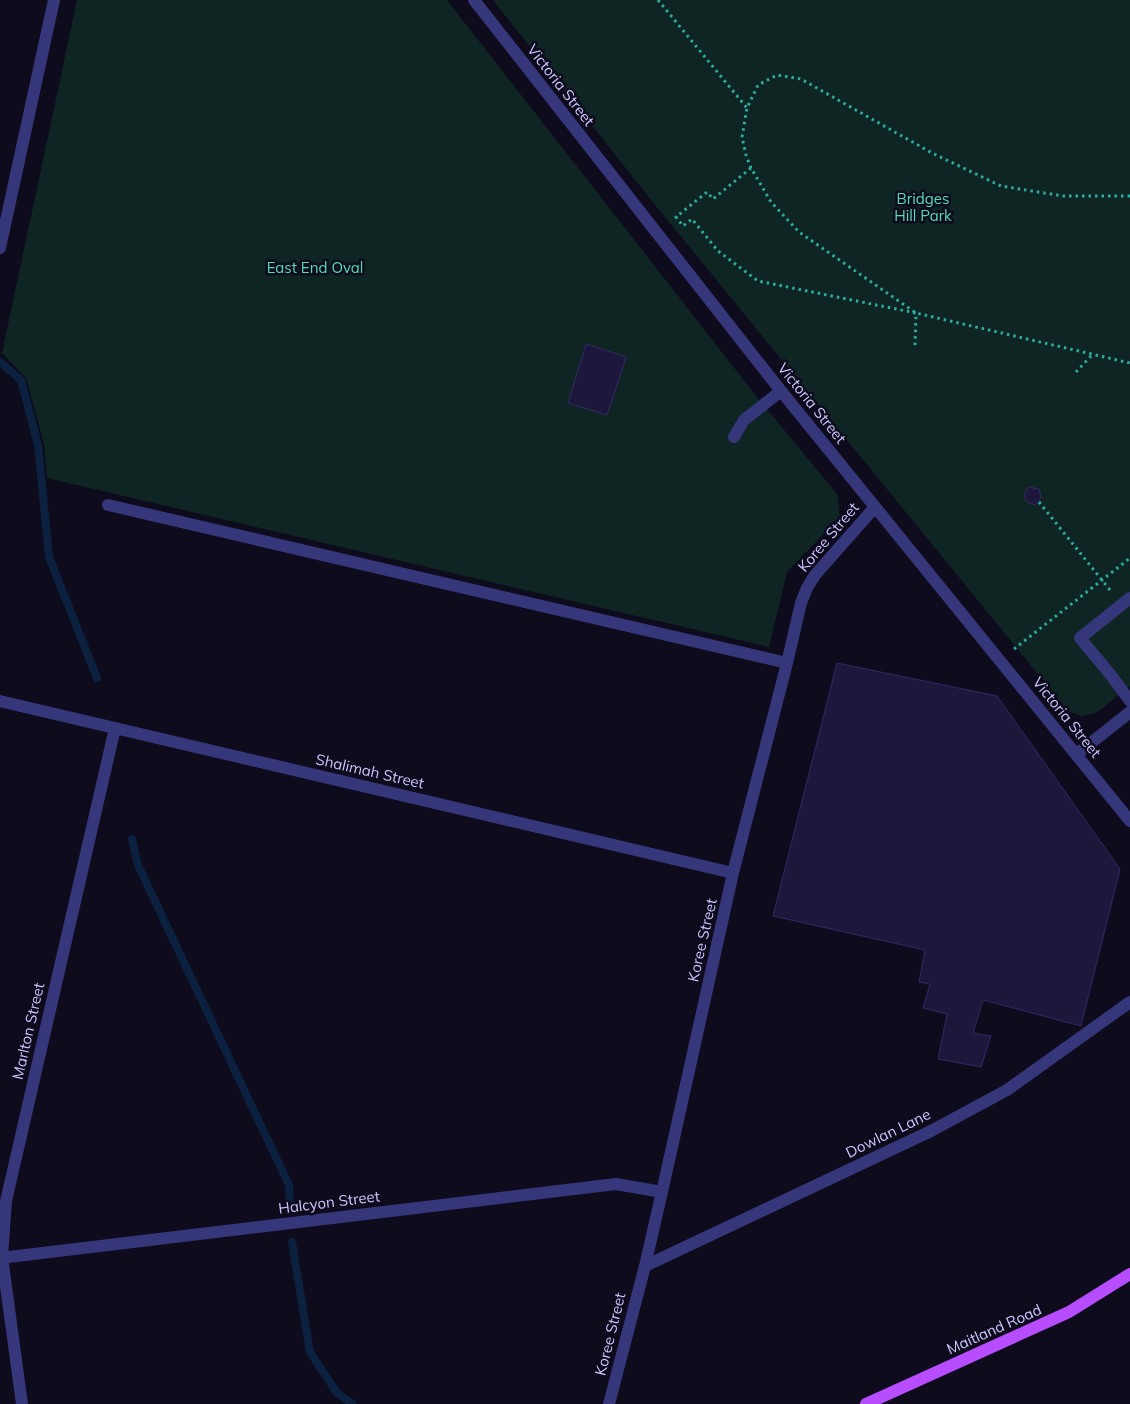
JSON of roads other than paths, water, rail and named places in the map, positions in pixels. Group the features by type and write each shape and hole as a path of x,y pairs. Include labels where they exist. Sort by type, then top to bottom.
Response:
{"main road":[{"name":"Maitland Road","path":"866,1404 1069,1312 1130,1274"}],"street":[{"path":"0,248 54,0"},
{"name":"Victoria Street","path":"474,0 781,391 1130,821"},
{"path":"734,437 744,420 781,391"},
{"path":"108,505 787,663"},
{"name":"Koree Street","path":"609,1404 645,1266 733,873 801,603 815,575 875,507"},
{"path":"1126,601 1080,638 1130,701"},
{"name":"Shalimah Street","path":"0,701 733,873"},
{"path":"1077,754 1130,712"},
{"name":"Marlton Street","path":"22,1404 1,1258 6,1201 115,728"},
{"name":"Dowlan Lane","path":"645,1266 931,1131 998,1095 1130,1002"},
{"name":"Halcyon Street","path":"1,1258 616,1184 662,1192"}],"waterway":[{"path":"0,362 21,380 38,445 49,557 97,678"},
{"path":"132,839 138,865 289,1185 290,1207"},
{"path":"292,1242 310,1352 337,1393 353,1404"}],"park label":[{"name":"Bridges Hill Park","path":"923,206"},
{"name":"East End Oval","path":"315,267"}]}
